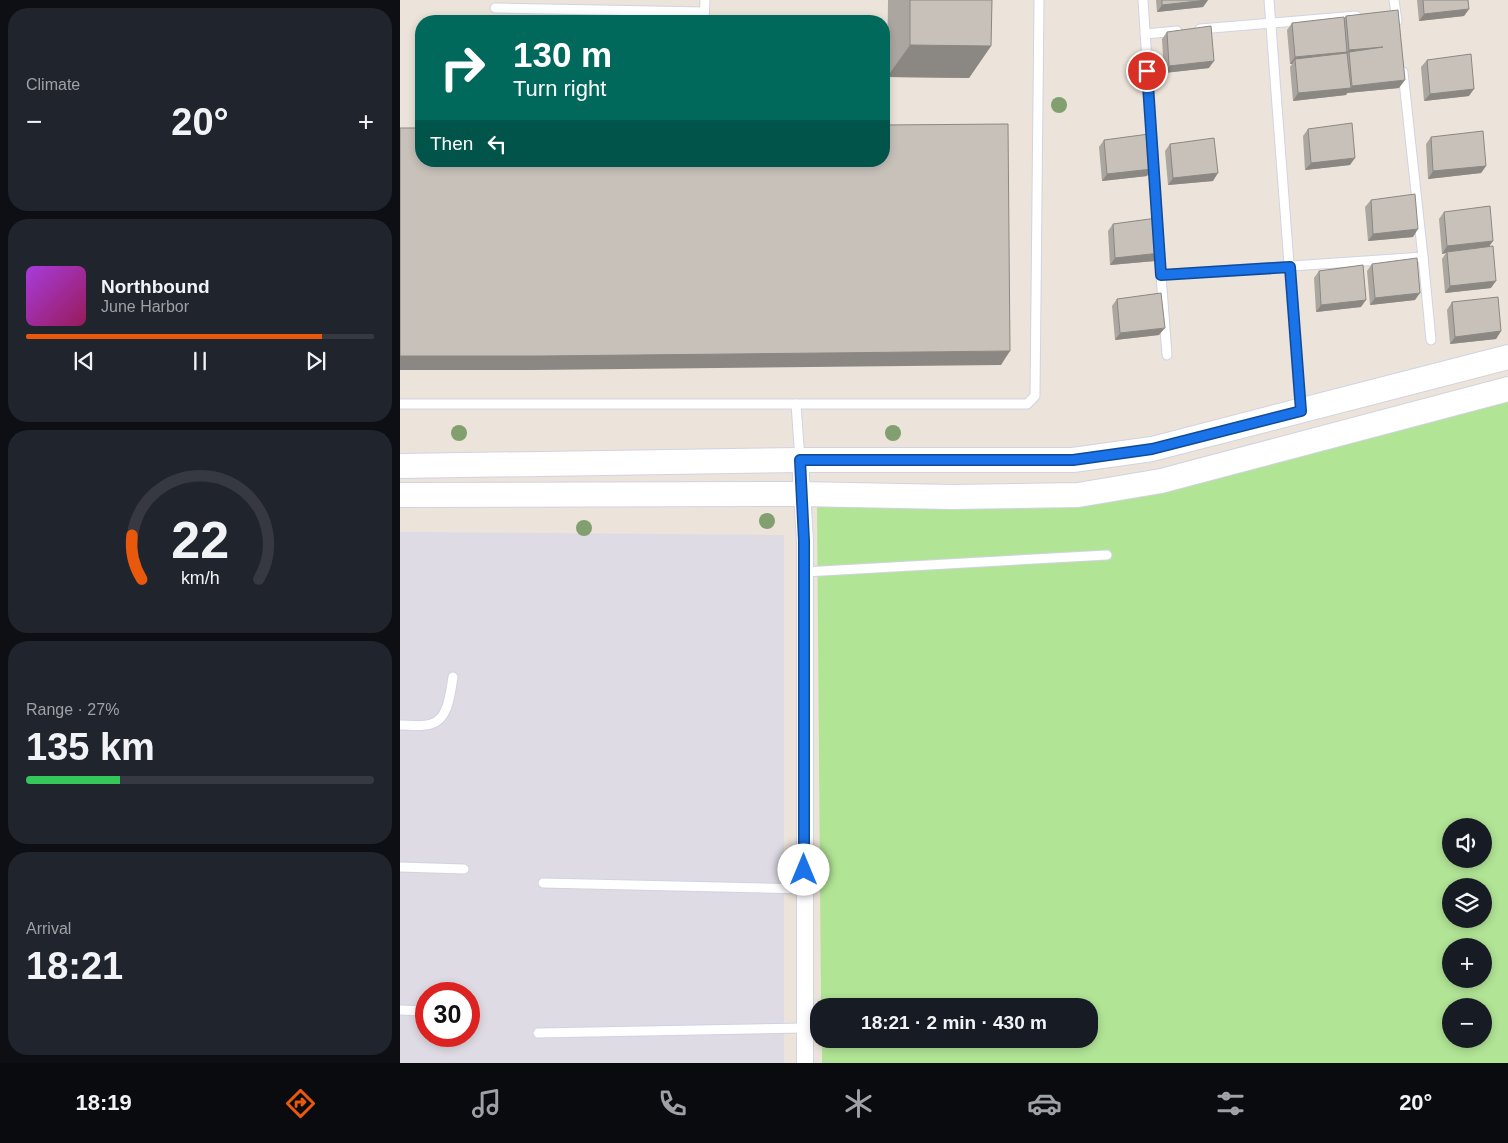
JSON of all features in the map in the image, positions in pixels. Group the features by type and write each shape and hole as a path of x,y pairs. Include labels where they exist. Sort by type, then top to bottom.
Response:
{"street":[{"path":"400,466 800,460 1073,460 1152,449 1508,357"},
{"path":"400,495 801,494 952,497 1078,495 1161,481 1508,389"},
{"path":"800,460 804,541 805,1063"}],"lane":[{"path":"704,15 705,0"},
{"path":"400,404 1027,404 1035,396 1039,0"},
{"path":"1143,0 1167,355"},
{"path":"1269,0 1301,411"},
{"path":"1394,0 1392,13 1398,32"},
{"path":"495,8 658,15"},
{"path":"1194,30 1368,15"},
{"path":"1145,34 1184,30"},
{"path":"1402,61 1431,340"},
{"path":"1161,275 1423,257"},
{"path":"796,404 800,460"},
{"path":"804,572 1107,555"},
{"path":"400,726 430,725 440,721 447,708 453,677"},
{"path":"400,867 464,869"},
{"path":"543,882 805,889"},
{"path":"400,1010 415,1011"},
{"path":"538,1033 805,1028"}],"shaded area":[{"path":"400,532 784,535 784,1063 400,1063"}],"green space":[{"path":"1508,401 1508,1063 822,1063 822,1048 1098,1048 1098,998 821,998 817,503 1086,504"}],"building":[{"path":"910,0 992,0 991,46 910,45"},
{"path":"1162,0 1207,0 1162,5"},
{"path":"1423,0 1468,0 1469,9 1424,14"},
{"path":"1398,10 1405,80 1352,86 1349,52 1383,47 1349,50 1346,16"},
{"path":"1344,17 1347,52 1295,57 1292,23"},
{"path":"1211,26 1214,61 1169,66 1167,32"},
{"path":"1347,53 1351,88 1298,93 1295,59"},
{"path":"1471,54 1474,89 1430,94 1427,60"},
{"path":"1352,123 1355,158 1311,163 1308,129"},
{"path":"1008,124 1010,351 400,356 400,128 415,128 415,167 890,167 890,125"},
{"path":"1483,131 1486,166 1433,171 1431,137"},
{"path":"1149,134 1152,169 1107,174 1104,140"},
{"path":"1214,138 1218,173 1173,178 1170,144"},
{"path":"1415,194 1418,229 1373,234 1371,200"},
{"path":"1490,206 1493,241 1447,246 1444,212"},
{"path":"1157,218 1160,253 1115,258 1113,224"},
{"path":"1493,246 1496,281 1450,286 1447,252"},
{"path":"1417,258 1420,293 1375,298 1372,264"},
{"path":"1363,265 1366,300 1321,305 1319,271"},
{"path":"1161,293 1165,328 1120,333 1117,299"},
{"path":"1498,297 1501,331 1455,337 1452,302"}],"route":[{"path":"804,870 804,541 800,460 1073,460 1152,449 1301,411 1290,267 1161,275 1147,71"}]}
